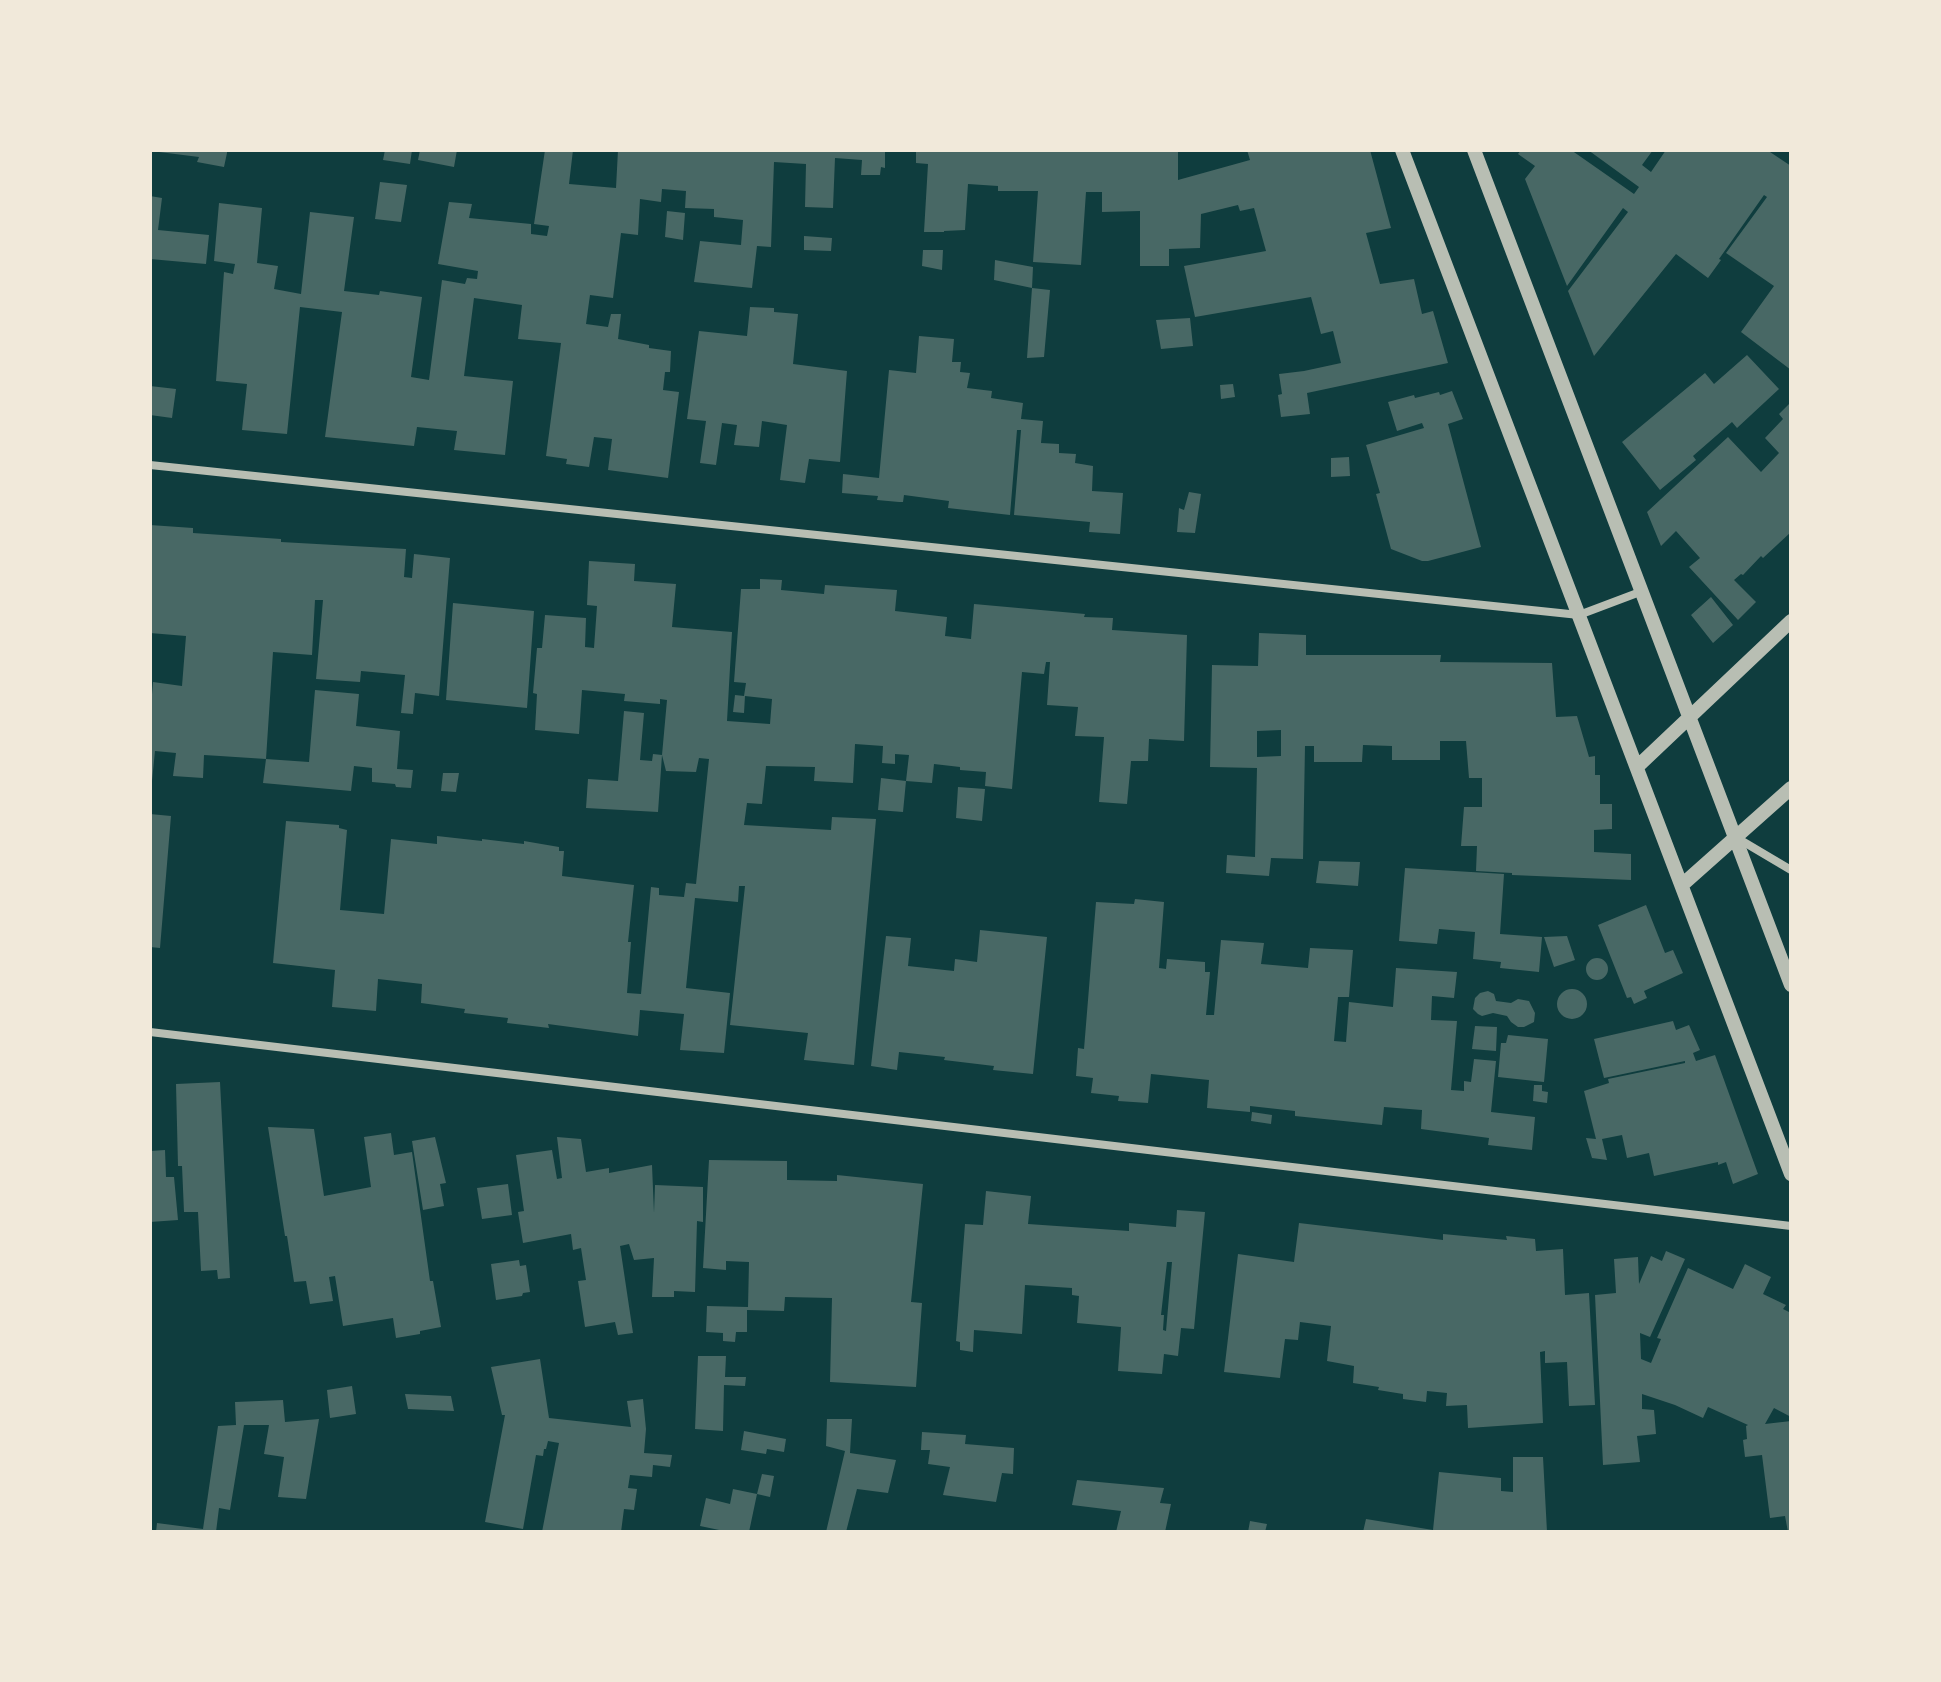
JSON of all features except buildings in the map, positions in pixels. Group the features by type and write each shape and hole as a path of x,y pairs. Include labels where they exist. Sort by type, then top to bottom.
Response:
{"street":[{"path":"1402,150 1791,1174"},
{"path":"1474,150 1791,985"},
{"path":"150,465 1579,615 1640,592"},
{"path":"1637,767 1791,621"},
{"path":"1682,885 1791,788"},
{"path":"1736,837 1791,870"},
{"path":"150,1032 1791,1226"}]}
